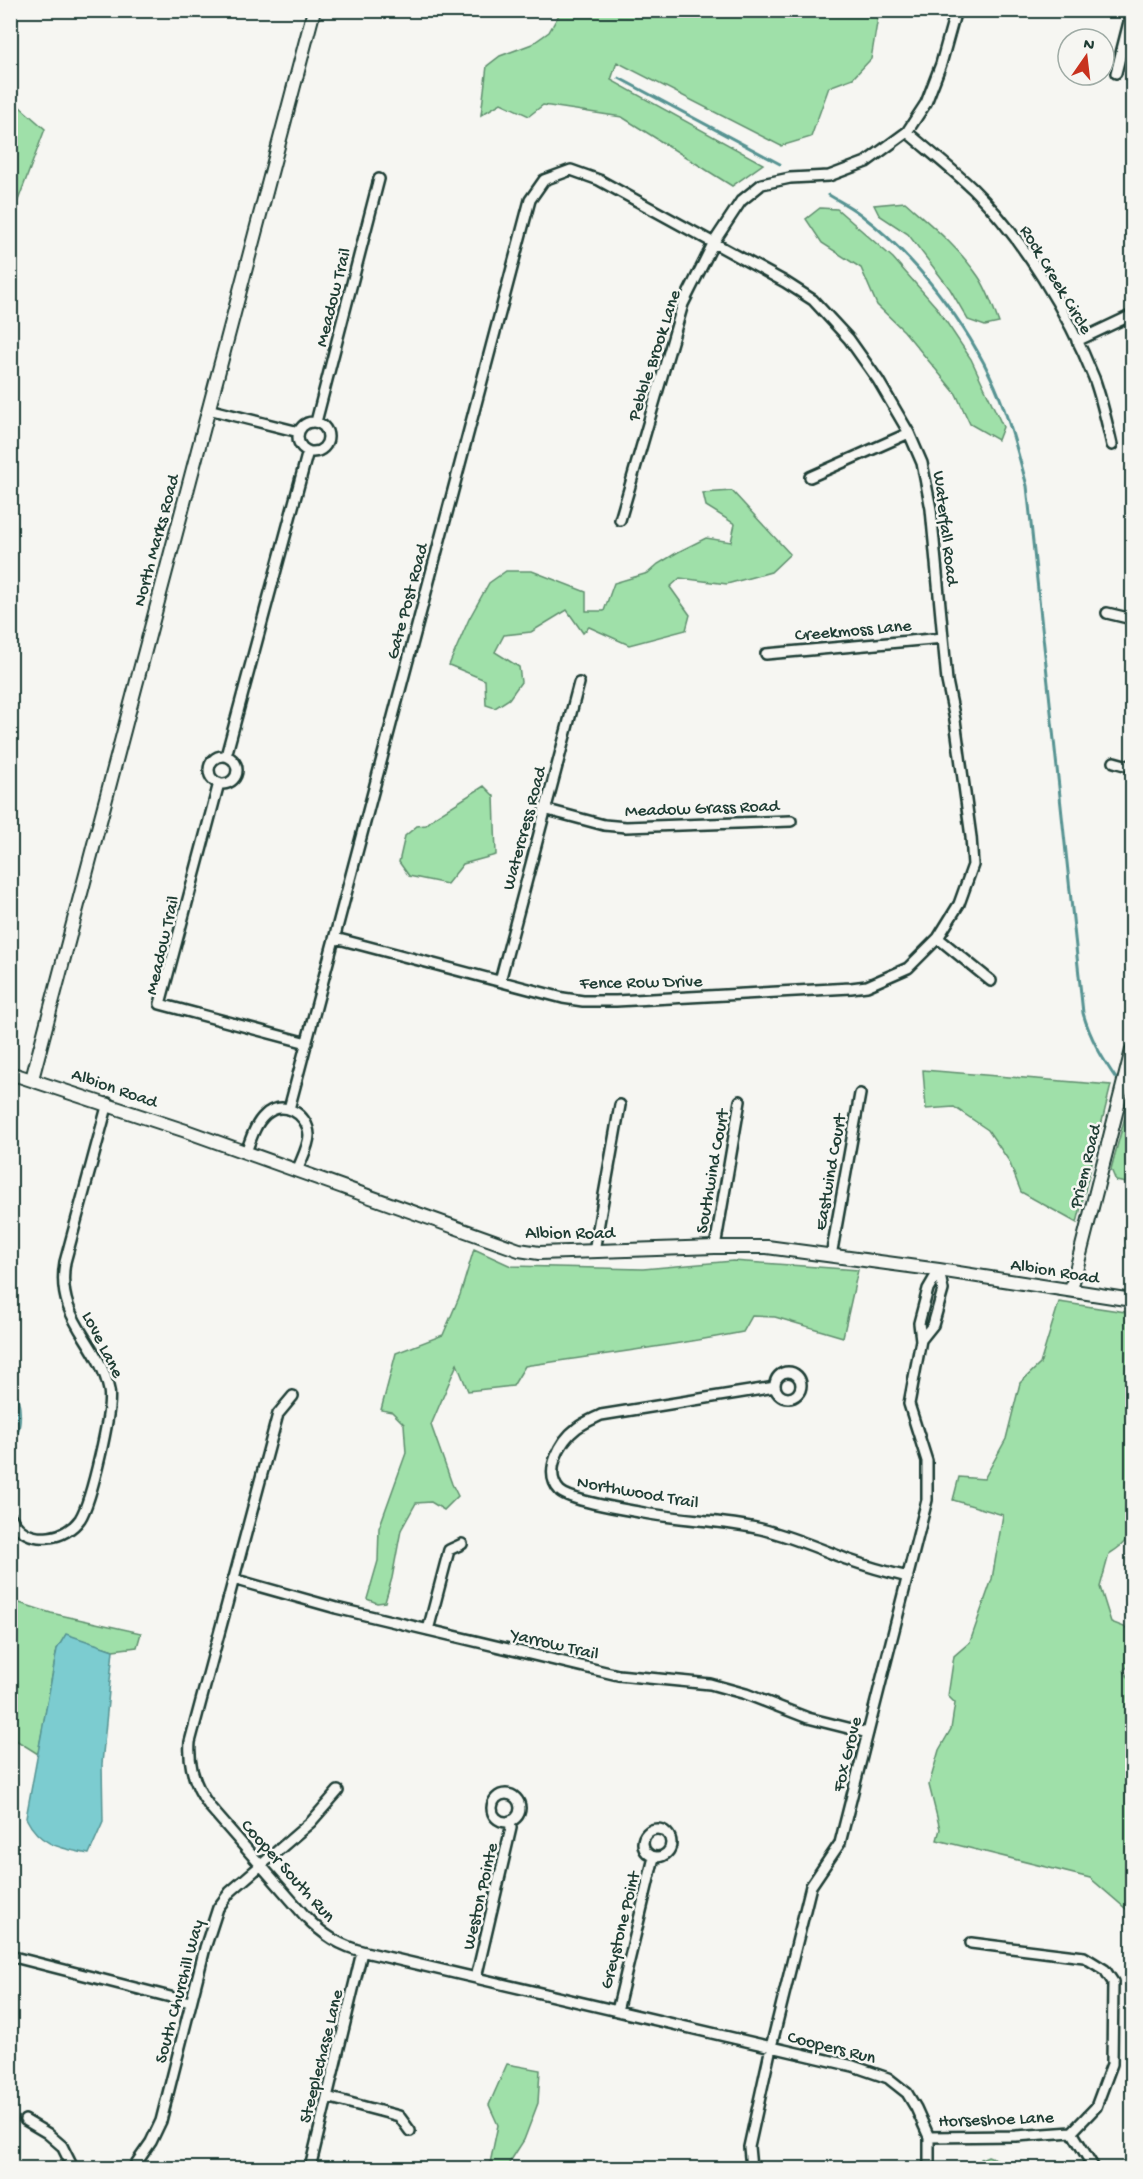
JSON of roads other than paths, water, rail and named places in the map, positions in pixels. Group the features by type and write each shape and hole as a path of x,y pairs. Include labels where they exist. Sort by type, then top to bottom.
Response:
{"street":[{"name":"North Marks Road","path":"32,1079 314,10"},
{"name":"Pebble Brook Lane","path":"620,520 683,304 714,242 741,201 762,184 790,178 829,176 866,162 907,132 926,103 934,84 956,10"},
{"path":"1116,73 1132,10"},
{"name":"Rock Creek Circle","path":"907,132 974,190 1008,230 1036,270 1077,341 1094,379 1112,445"},
{"name":"Gate Post Road","path":"289,1109 530,200 544,180 571,170 599,180 615,189"},
{"name":"Meadow Trail","path":"316,422 379,179"},
{"name":"Waterfall Road","path":"615,189 714,242 813,300 849,339 878,380 909,433 922,463 931,509 947,681 955,720 973,865 959,904 938,938"},
{"path":"1077,341 1132,315"},
{"path":"208,409 299,432"},
{"path":"316,422 324,426 328,440 320,451 308,452 301,446 299,432 306,424 316,422"},
{"path":"810,477 909,433"},
{"name":"Meadow Trail","path":"226,756 308,452"},
{"path":"1107,613 1132,619"},
{"name":"Creekmoss Lane","path":"766,654 943,638"},
{"name":"Watercress Road","path":"500,981 579,683"},
{"name":"Meadow Trail","path":"226,756 235,763 237,772 232,781 219,783 210,776 208,768 216,757 226,756"},
{"path":"1114,762 1132,767"},
{"name":"Meadow Trail","path":"219,783 160,1004 307,1042"},
{"name":"Meadow Grass Road","path":"544,809 604,825 626,827 791,820"},
{"name":"Fence Row Drive","path":"335,938 563,998 593,1001 867,986 908,968 938,938"},
{"path":"938,938 991,981"},
{"name":"Priem Road","path":"1071,1290 1132,1050"},
{"name":"Albion Road","path":"10,1073 108,1104 519,1250 539,1253 767,1247 939,1270 1132,1300"},
{"name":"Eastwind Court","path":"831,1256 860,1094"},
{"name":"Southwind Court","path":"715,1247 740,1101"},
{"name":"Love Lane","path":"11,1517 21,1531 39,1537 55,1536 72,1528 79,1520 86,1504 107,1424 110,1402 107,1385 98,1362 69,1311 64,1295 63,1278 65,1262 108,1104"},
{"path":"594,1251 620,1105"},
{"path":"246,1152 256,1127 264,1115 276,1108 289,1109 304,1119 308,1132 307,1144 297,1171"},
{"name":"Fox Grove","path":"921,1340 933,1325 943,1290 939,1270"},
{"name":"Fox Grove","path":"751,2169 749,2147 811,1886 840,1843 927,1500 927,1461 909,1404 921,1340 918,1323 928,1289 939,1270"},
{"name":"Northwood Trail","path":"775,1387 601,1415 576,1428 561,1445 553,1467 555,1484 571,1497 606,1505 653,1515 739,1525 781,1534 848,1559 908,1577"},
{"name":"Cooper South Run","path":"293,1396 278,1414 190,1742 189,1755 194,1779 201,1794 260,1867 318,1930 338,1944 362,1952 771,2047"},
{"path":"428,1630 449,1550 462,1544"},
{"name":"Yarrow Trail","path":"233,1579 336,1608 618,1675 710,1684 746,1694 808,1718 868,1733"},
{"name":"South Churchill Way","path":"133,2169 151,2142 161,2121 190,2002 218,1908 230,1892 311,1822 338,1791"},
{"name":"Weston Pointe","path":"476,1978 511,1828 510,1821"},
{"name":"Greystone Point","path":"617,2011 654,1857"},
{"name":"Horseshoe Lane","path":"929,2137 1016,2136 1072,2132 1096,2107 1112,2064 1113,1982 1105,1970 1084,1957 971,1943"},
{"name":"Steeplechase Lane","path":"310,2169 362,1952"},
{"path":"10,1956 190,2002"},
{"name":"Coopers Run","path":"771,2047 854,2066 888,2078 907,2093 929,2137 928,2169"},
{"path":"327,2097 399,2116 410,2131"},
{"path":"25,2120 47,2133 62,2146 72,2169"},
{"path":"1072,2132 1094,2169"}],"water":[{"path":"11,1380 18,1396 20,1412 19,1428 14,1444 11,1444"},
{"path":"66,1634 113,1650 102,1764 103,1822 89,1854 60,1847 44,1840 26,1818 57,1649"}],"waterway":[{"path":"619,78 780,164"},
{"path":"829,195 856,211 880,231 920,270 938,292 970,338 995,386 1009,423 1027,486 1083,1013 1097,1048 1117,1080"}]}
